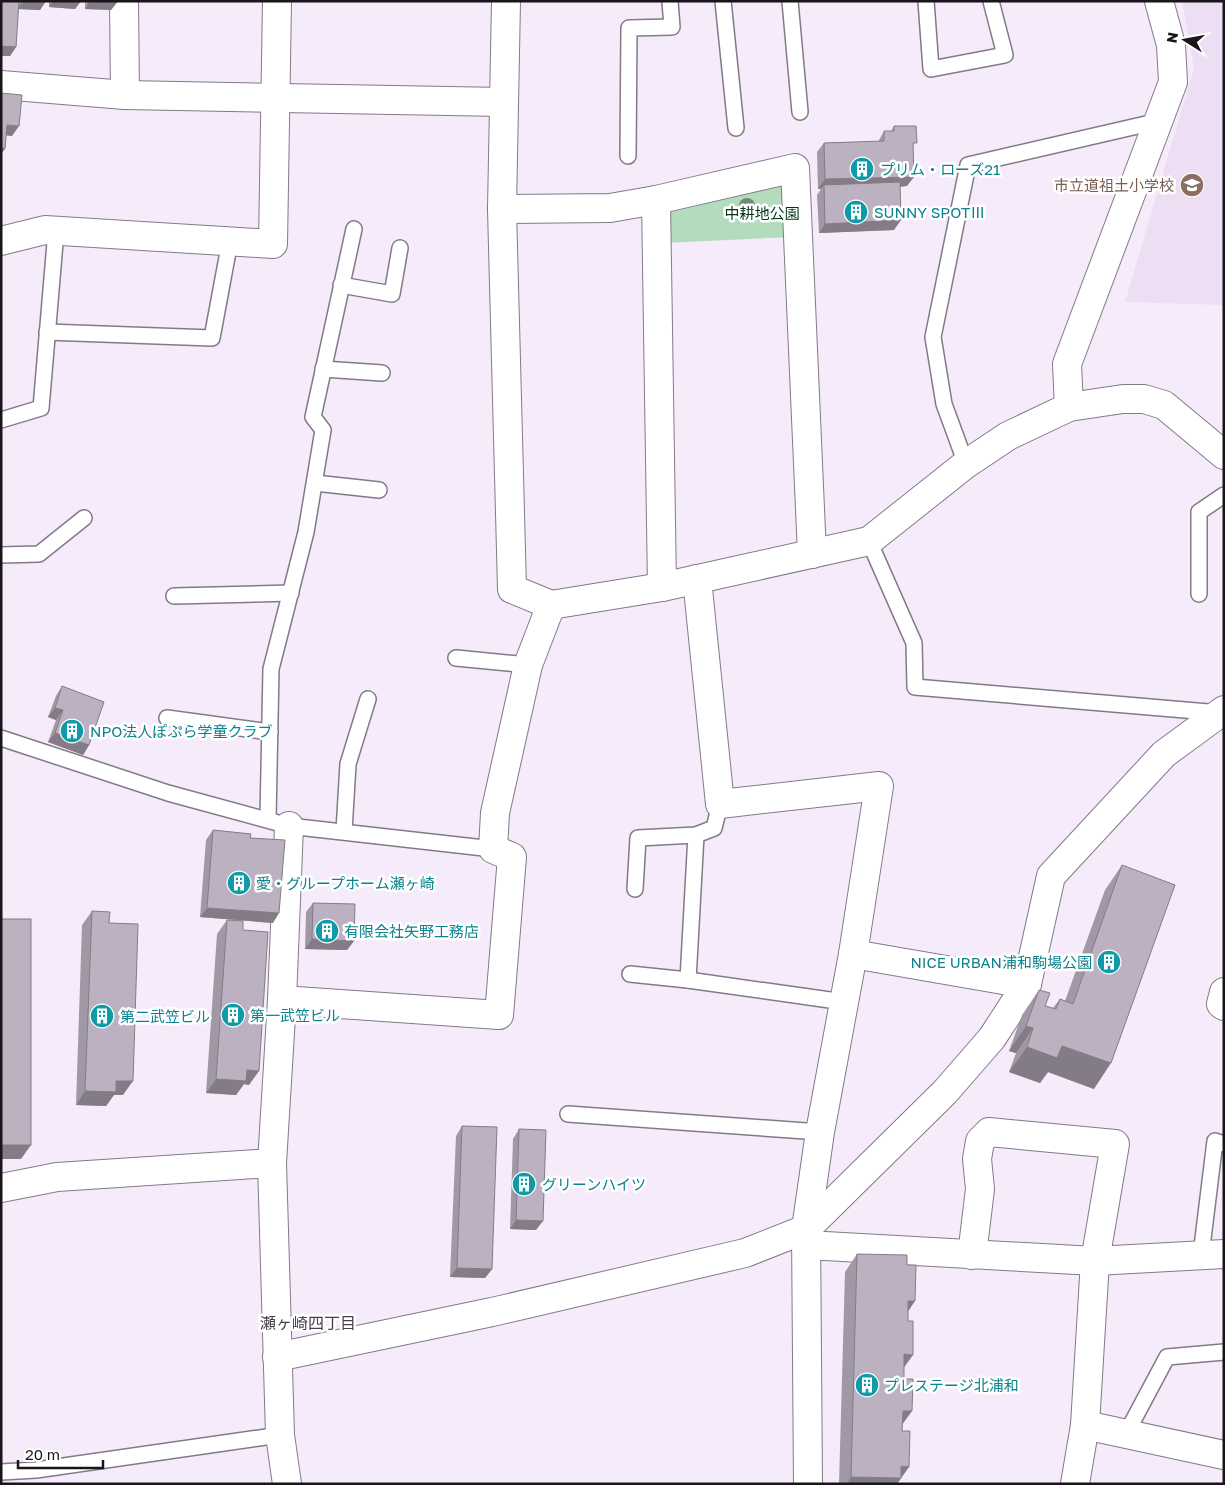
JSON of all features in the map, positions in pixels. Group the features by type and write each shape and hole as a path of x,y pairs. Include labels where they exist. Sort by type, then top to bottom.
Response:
{"street":[{"path":"124,1 125,95"},
{"path":"1,241 45,230 273,244 277,1"},
{"path":"506,1 502,210 512,589 551,605 662,587 869,542 966,464 1008,436 1070,407 1123,399 1144,399 1164,404 1224,455"},
{"path":"1070,407 1067,364 1173,82 1171,46 1159,1"},
{"path":"1,84 125,95 504,102"},
{"path":"502,210 610,208 656,200 795,168 812,554"},
{"path":"656,200 662,587"},
{"path":"697,579 720,804 879,786 853,954 820,1132 807,1237 808,1484"},
{"path":"282,1000 499,1015 512,857 493,849 495,813 528,665 551,605"},
{"path":"807,1237 945,1092 992,1038 1027,984 1051,876 1164,754 1222,711"},
{"path":"278,823 282,1000 272,1163 280,1435 287,1484"},
{"path":"853,954 1027,984"},
{"path":"1224,992 1220,1004 1224,1006"},
{"path":"972,1255 980,1189 976,1159 980,1141 989,1132 1115,1144 1095,1261 1085,1425 1075,1484"},
{"path":"1,1188 57,1177 272,1163"},
{"path":"278,1357 492,1312 807,1237 972,1255 1095,1261 1213,1255"},
{"path":"1085,1425 1224,1455"}],"lane":[{"path":"628,156 629,28 672,27 670,1"},
{"path":"724,1 736,128"},
{"path":"790,1 800,112"},
{"path":"926,1 931,69 1005,55 991,1"},
{"path":"966,464 944,404 933,337 968,165 1159,121"},
{"path":"278,823 270,732 271,669 306,532 316,483 323,430 313,417 354,229"},
{"path":"1,420 41,408 56,231"},
{"path":"47,332 212,338 230,241"},
{"path":"341,285 392,294 400,248"},
{"path":"323,369 382,373"},
{"path":"316,483 379,490"},
{"path":"1198,594 1199,512 1224,495"},
{"path":"1,555 39,554 84,518"},
{"path":"869,542 914,643 915,687 1222,711"},
{"path":"174,596 291,593"},
{"path":"456,658 528,665"},
{"path":"344,831 348,764 368,699"},
{"path":"168,718 270,732"},
{"path":"1,738 168,793 278,823 493,849"},
{"path":"635,889 638,838 696,835 714,828 720,804"},
{"path":"688,980 696,835"},
{"path":"630,974 688,980 844,1002"},
{"path":"568,1114 820,1132"},
{"path":"1213,1255 1215,1141 1224,1144"},
{"path":"1126,1434 1167,1357 1224,1352"},
{"path":"1,1472 36,1470 280,1435"}],"shaded area":[{"name":"市立道祖土小学校","path":"1182,1 1224,1 1224,305 1125,302 1194,68"}],"green space":[{"name":"中耕地公園","path":"787,182 790,237 664,243 662,209"}],"building":[{"path":"1,1 19,1 16,47 1,46"},
{"path":"1,93 22,95 19,126 7,125 5,149 1,148"},
{"name":"プリム・ローズ21","path":"894,126 916,126 917,143 913,143 914,177 825,179 824,143 884,141 884,131 894,131"},
{"name":"SUNNY SPOTⅢ","path":"900,182 901,220 825,224 824,185"},
{"name":"NPO法人ぽぷら学童クラブ","path":"62,686 104,702 89,745 55,733 63,710 55,708"},
{"name":"愛・グループホーム瀬ヶ崎","path":"213,830 251,834 250,838 285,840 279,913 207,908"},
{"name":"NICE URBAN浦和駒場公園","path":"1122,865 1175,885 1111,1063 1062,1046 1057,1058 1027,1047 1033,1028 1026,1026 1039,990 1050,993 1045,1006 1056,1009 1060,999 1073,1004"},
{"name":"有限会社矢野工務店","path":"313,903 355,904 354,941 312,939"},
{"name":"第二武笠ビル","path":"92,911 110,912 109,923 138,924 133,1081 116,1081 116,1092 85,1091"},
{"path":"1,919 31,919 31,1145 1,1145"},
{"name":"第一武笠ビル","path":"227,920 243,921 243,930 268,932 259,1071 247,1070 246,1081 216,1079"},
{"path":"462,1126 497,1127 492,1269 457,1268"},
{"name":"グリーンハイツ","path":"519,1129 546,1130 543,1221 516,1220"},
{"name":"プレステージ北浦和","path":"857,1254 907,1255 907,1265 916,1265 915,1301 908,1301 908,1321 913,1321 913,1355 904,1354 904,1379 913,1379 912,1411 903,1411 902,1431 910,1431 909,1467 901,1466 901,1478 851,1477"}],"place":[{"name":"プリム・ローズ21","path":"862,169"},
{"name":"市立道祖土小学校","path":"1192,185"},
{"name":"SUNNY SPOTⅢ","path":"856,212"},
{"name":"NPO法人ぽぷら学童クラブ","path":"72,731"},
{"name":"愛・グループホーム瀬ヶ崎","path":"239,883"},
{"name":"有限会社矢野工務店","path":"327,931"},
{"name":"NICE URBAN浦和駒場公園","path":"1109,962"},
{"name":"第一武笠ビル","path":"233,1015"},
{"name":"第二武笠ビル","path":"102,1016"},
{"name":"グリーンハイツ","path":"524,1184"},
{"name":"プレステージ北浦和","path":"867,1385"}],"district":[{"name":"瀬ヶ崎四丁目","path":"308,1323"}]}
